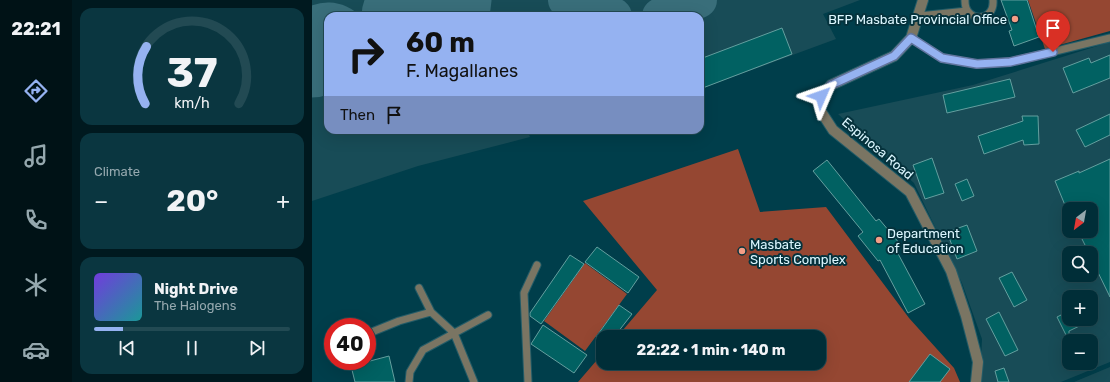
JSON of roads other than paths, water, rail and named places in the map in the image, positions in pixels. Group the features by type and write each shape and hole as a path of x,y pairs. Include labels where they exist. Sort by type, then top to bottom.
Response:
{"street":[{"name":"Espinosa Road","path":"924,0 911,38 894,56 831,85 821,96 820,110 833,130 910,192 951,271 966,316 978,362 976,382"}],"lane":[{"path":"965,0 967,12"},
{"path":"919,16 967,12 976,17 985,16 992,10 993,0"},
{"path":"911,38 942,58 977,64 1010,62 1110,38"},
{"path":"528,382 524,293 537,266"},
{"path":"419,288 431,312 454,332 474,382"},
{"path":"376,330 398,321 431,312"},
{"path":"409,382 410,372 423,350 488,314"}],"place":[{"name":"BFP Masbate Provincial Office","path":"1015,19"},
{"name":"Department of Education","path":"879,240"},
{"name":"Masbate Sports Complex","path":"742,251"}]}
